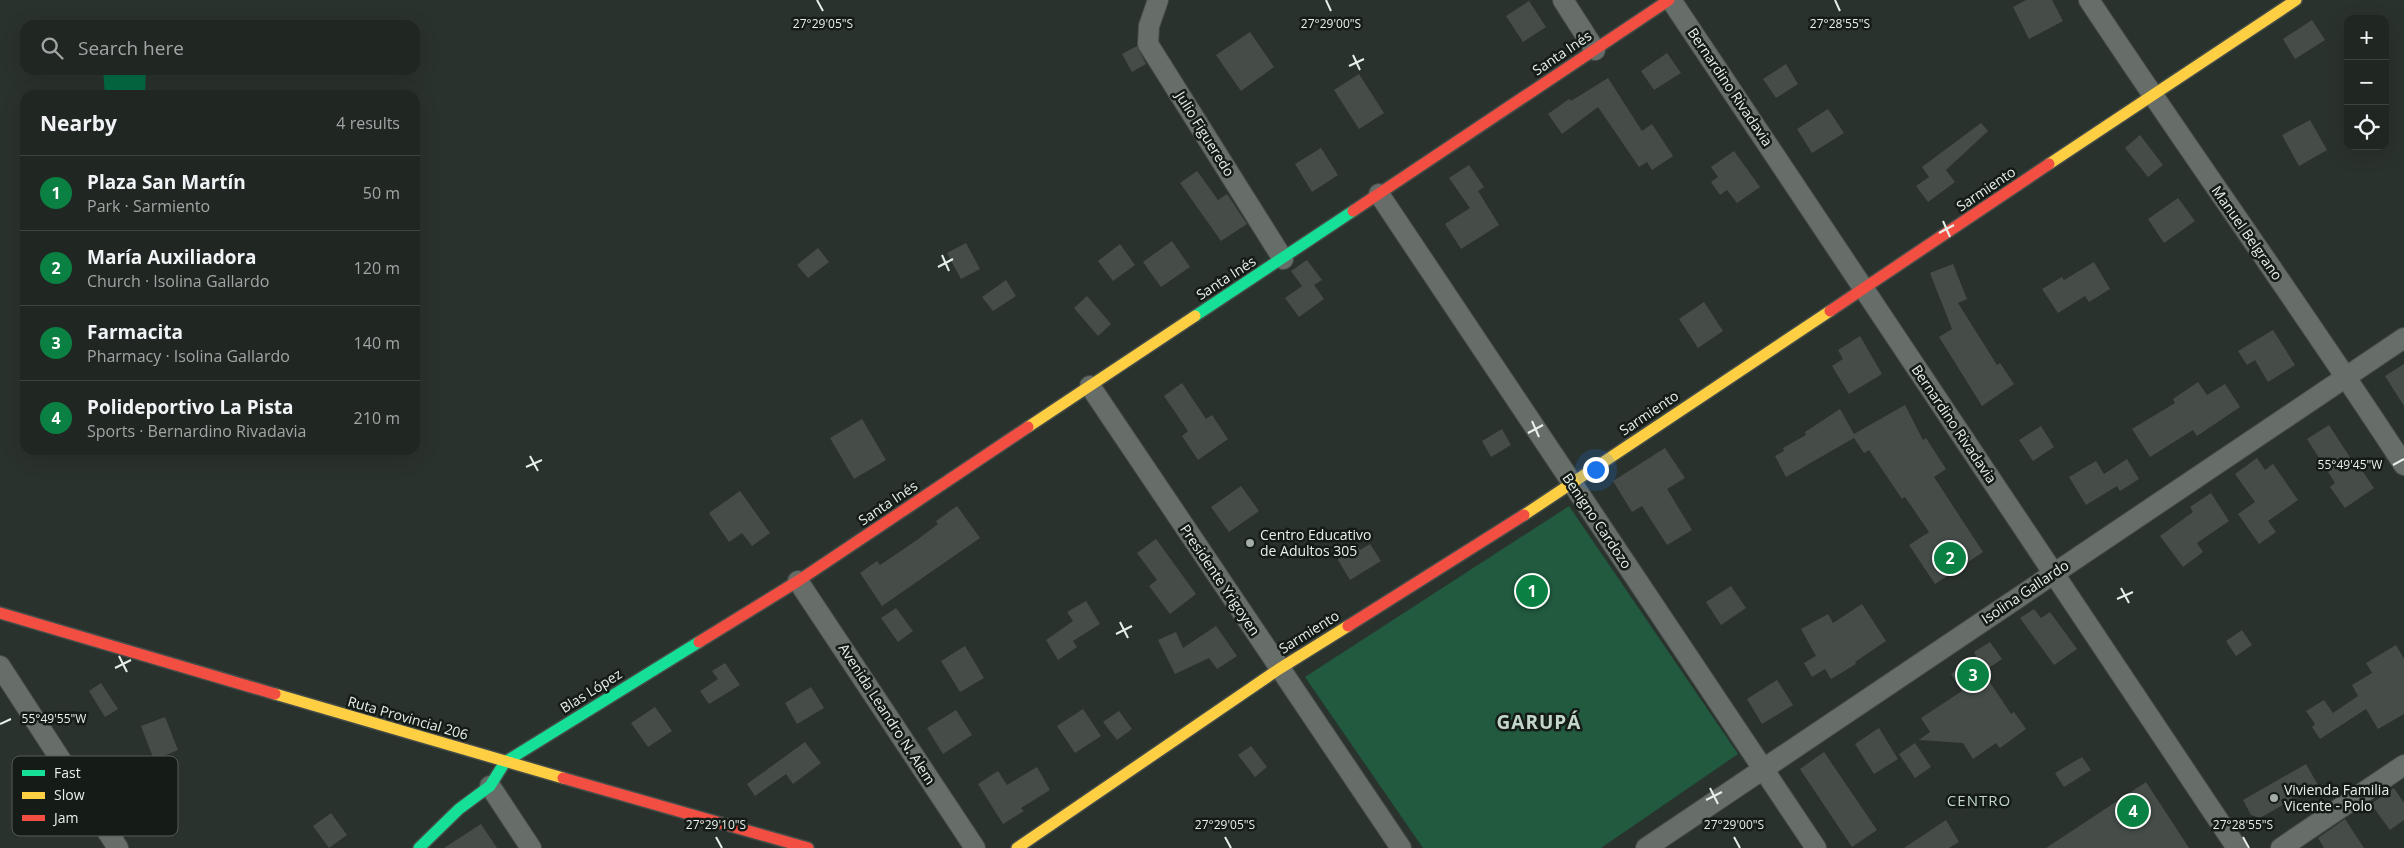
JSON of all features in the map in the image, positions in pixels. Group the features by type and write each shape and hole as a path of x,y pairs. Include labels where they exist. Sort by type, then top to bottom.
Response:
{"street":[{"path":"1563,0 1595,50"},
{"name":"Santa Inés","path":"798,581 1670,0"},
{"name":"Bernardino Rivadavia","path":"1670,0 2237,848"},
{"name":"Manuel Belgrano","path":"2088,0 2152,96 2347,377 2404,466"},
{"name":"Sarmiento","path":"1017,848 1279,669 1460,557 2296,0"},
{"name":"Julio Figueredo","path":"1156,2 1149,26 1148,44 1283,259"},
{"name":"Benigno Cardozo","path":"1379,194 1816,848"},
{"name":"Isolina Gallardo","path":"1646,848 2404,338"},
{"name":"Presidente Yrigoyen","path":"1090,386 1401,848"},
{"name":"Blas López","path":"419,848 459,809 490,786 505,762 798,581"},
{"name":"Avenida Leandro N. Alem","path":"798,581 975,848"},
{"name":"Ruta Provincial 206","path":"0,613 505,762 808,848"},
{"path":"0,666 58,756"},
{"path":"2281,848 2404,765"},
{"path":"490,786 531,848"},
{"path":"110,836 118,848"}],"shaded area":[{"path":"103,75 146,75 145,90 105,90"},
{"path":"1569,506 1738,754 1601,848 1423,848 1305,677"}],"building":[{"path":"2026,0 2052,0 2063,21 2029,39 2013,7"},
{"path":"1529,1 1546,27 1523,42 1506,16"},
{"path":"2312,20 2325,40 2295,59 2283,39"},
{"path":"1250,32 1274,67 1241,91 1216,55"},
{"path":"1137,46 1146,64 1132,72 1122,54"},
{"path":"1667,53 1681,73 1654,90 1641,71"},
{"path":"1786,64 1798,84 1776,98 1763,79"},
{"path":"1359,74 1384,113 1359,129 1334,90"},
{"path":"1608,78 1642,131 1652,124 1673,156 1652,170 1647,162 1639,167 1598,107 1562,134 1548,114 1569,99 1571,101"},
{"path":"1828,109 1844,133 1812,153 1797,129"},
{"path":"2310,120 2327,150 2299,166 2282,135"},
{"path":"1981,123 1988,131 1946,170 1955,182 1928,202 1916,186 1929,177 1922,167"},
{"path":"2140,135 2163,165 2148,177 2125,148"},
{"path":"1321,148 1338,175 1312,192 1295,164"},
{"path":"1734,151 1760,187 1737,203 1727,190 1720,195 1711,182 1718,177 1711,167"},
{"path":"1469,165 1484,187 1478,191 1499,225 1461,249 1445,224 1470,208 1449,178"},
{"path":"1197,171 1218,200 1227,194 1247,224 1221,241 1180,183"},
{"path":"2178,198 2195,221 2164,243 2148,219"},
{"path":"1172,241 1190,267 1161,287 1143,262"},
{"path":"966,243 980,269 961,279 947,253"},
{"path":"1120,244 1135,265 1113,281 1098,261"},
{"path":"818,248 829,262 808,278 797,265"},
{"path":"1307,260 1322,280 1314,285 1324,299 1299,317 1285,298 1302,286 1291,271"},
{"path":"2094,262 2110,289 2089,302 2085,296 2058,313 2042,289 2062,277 2064,280"},
{"path":"1953,264 1967,299 1958,303 1997,365 2000,363 2014,384 1982,406 1939,337 1952,329 1930,273"},
{"path":"1006,280 1016,296 993,311 982,297"},
{"path":"1087,296 1111,324 1098,336 1074,308"},
{"path":"1704,302 1723,331 1698,348 1679,319"},
{"path":"2273,330 2295,365 2268,382 2255,360 2247,365 2238,351"},
{"path":"1860,336 1882,374 1849,394 1832,366 1843,359 1838,350"},
{"path":"2404,364 2404,406 2385,376"},
{"path":"2198,382 2207,395 2225,384 2240,407 2197,436 2193,430 2150,457 2132,429 2175,403 2173,399"},
{"path":"1182,383 1206,419 1212,415 1228,439 1198,460 1182,436 1188,431 1164,396"},
{"path":"1905,405 1923,440 1926,438 1946,469 1934,477 1983,552 1935,584 1909,545 1929,532 1905,497 1902,499 1869,450 1864,453 1854,438 1786,477 1775,456 1784,451 1783,448 1806,435 1805,432 1840,409 1854,434"},
{"path":"862,419 886,460 854,479 830,438"},
{"path":"2329,425 2357,468 2359,466 2374,488 2345,508 2330,487 2335,483 2307,439"},
{"path":"2041,426 2054,447 2033,461 2019,440"},
{"path":"1502,429 1511,445 1491,457 1482,441"},
{"path":"1665,448 1685,478 1667,489 1692,530 1667,545 1642,506 1632,512 1613,481"},
{"path":"2257,458 2265,470 2273,464 2298,500 2268,521 2276,532 2259,544 2238,514 2255,502 2235,474"},
{"path":"2127,459 2139,479 2120,491 2117,486 2086,505 2069,477 2096,461 2104,474"},
{"path":"1241,486 1259,511 1229,532 1211,507"},
{"path":"740,491 770,533 752,546 742,533 729,542 709,513"},
{"path":"2211,493 2229,521 2197,543 2203,552 2183,567 2160,536 2193,512 2190,507"},
{"path":"957,506 980,538 882,606 860,573 877,561 880,565 917,540 938,524 936,521"},
{"path":"1156,539 1196,594 1170,614 1149,586 1157,580 1137,553"},
{"path":"1356,543 1360,550 1370,544 1381,561 1350,580 1338,560 1338,553"},
{"path":"1731,586 1746,608 1721,625 1706,602"},
{"path":"1086,601 1100,624 1073,641 1077,647 1058,660 1046,640 1073,621 1067,612"},
{"path":"1862,604 1886,641 1855,662 1856,664 1831,679 1825,669 1812,677 1804,663 1816,656 1801,629 1828,614 1833,623"},
{"path":"896,608 913,631 898,642 881,618"},
{"path":"2034,609 2041,618 2050,612 2077,649 2054,665 2020,618"},
{"path":"1216,626 1237,656 1217,669 1209,658 1175,674 1158,640 1176,632 1183,648"},
{"path":"2242,630 2252,645 2236,656 2226,641"},
{"path":"1990,642 2002,659 1983,672 2011,714 2014,712 2026,729 2000,748 1996,743 1973,759 1963,743 1919,740 1930,732 1921,718 1962,691 1951,674 1976,656 1974,652"},
{"path":"2396,645 2404,659 2404,714 2378,729 2366,709 2320,739 2312,727 2315,724 2306,711 2324,700 2333,713 2358,696 2352,685 2372,673 2366,663"},
{"path":"965,646 984,678 960,692 941,661"},
{"path":"725,663 740,685 709,704 700,691 718,679 712,671"},
{"path":"1777,680 1793,705 1762,724 1747,699"},
{"path":"101,683 118,709 105,717 89,691"},
{"path":"811,687 824,708 797,724 785,703"},
{"path":"655,707 672,731 648,747 631,723"},
{"path":"1083,709 1101,736 1075,753 1057,726"},
{"path":"956,710 972,735 943,754 927,728"},
{"path":"1119,711 1132,729 1117,740 1103,722"},
{"path":"165,717 178,750 164,756 152,756 141,726"},
{"path":"1879,728 1898,759 1874,774 1855,744"},
{"path":"805,742 821,763 793,784 786,774 755,796 747,784"},
{"path":"1915,743 1931,767 1915,778 1899,754"},
{"path":"1251,746 1267,767 1255,777 1238,755"},
{"path":"1824,752 1877,830 1852,847 1800,769"},
{"path":"2082,757 2091,770 2064,787 2055,773"},
{"path":"2306,764 2318,785 2260,818 2251,815 2243,800"},
{"path":"1037,767 1050,790 1021,808 1024,811 1003,824 978,784 998,771 1007,785"},
{"path":"2146,782 2189,848 2046,848"},
{"path":"2394,788 2404,803 2404,820 2390,830 2371,804"},
{"path":"331,813 347,835 329,848 313,826"},
{"path":"2345,819 2364,848 2324,848 2318,838"},
{"path":"1946,820 1959,842 1949,848 1904,848"},
{"path":"481,824 497,848 444,848"}],"traffic: fast":[{"path":"1195,316 1353,211"},
{"path":"419,848 459,809 490,786 505,762 699,642"}],"traffic: slow":[{"path":"2049,164 2296,0"},
{"path":"1524,515 1830,311"},
{"path":"1028,427 1195,316"},
{"path":"1017,848 1279,669 1348,626"},
{"path":"275,694 563,778"}],"traffic: jam":[{"path":"1353,211 1669,0"},
{"path":"1830,311 2049,164"},
{"path":"699,642 798,581 1028,427"},
{"path":"1348,626 1524,515"},
{"path":"0,613 275,694"},
{"path":"563,778 808,848"}],"place":[{"name":"Centro Educativo de Adultos 305","path":"1250,543"},
{"name":"María Auxiliadora","path":"1950,558"},
{"name":"Plaza San Martín","path":"1532,591"},
{"name":"Farmacita","path":"1973,675"},
{"name":"Vivienda Familia Vicente - Polo","path":"2274,798"},
{"name":"Polideportivo La Pista","path":"2133,811"}],"district":[{"name":"GARUPÁ","path":"1539,722"},
{"name":"CENTRO","path":"1979,801"}]}
